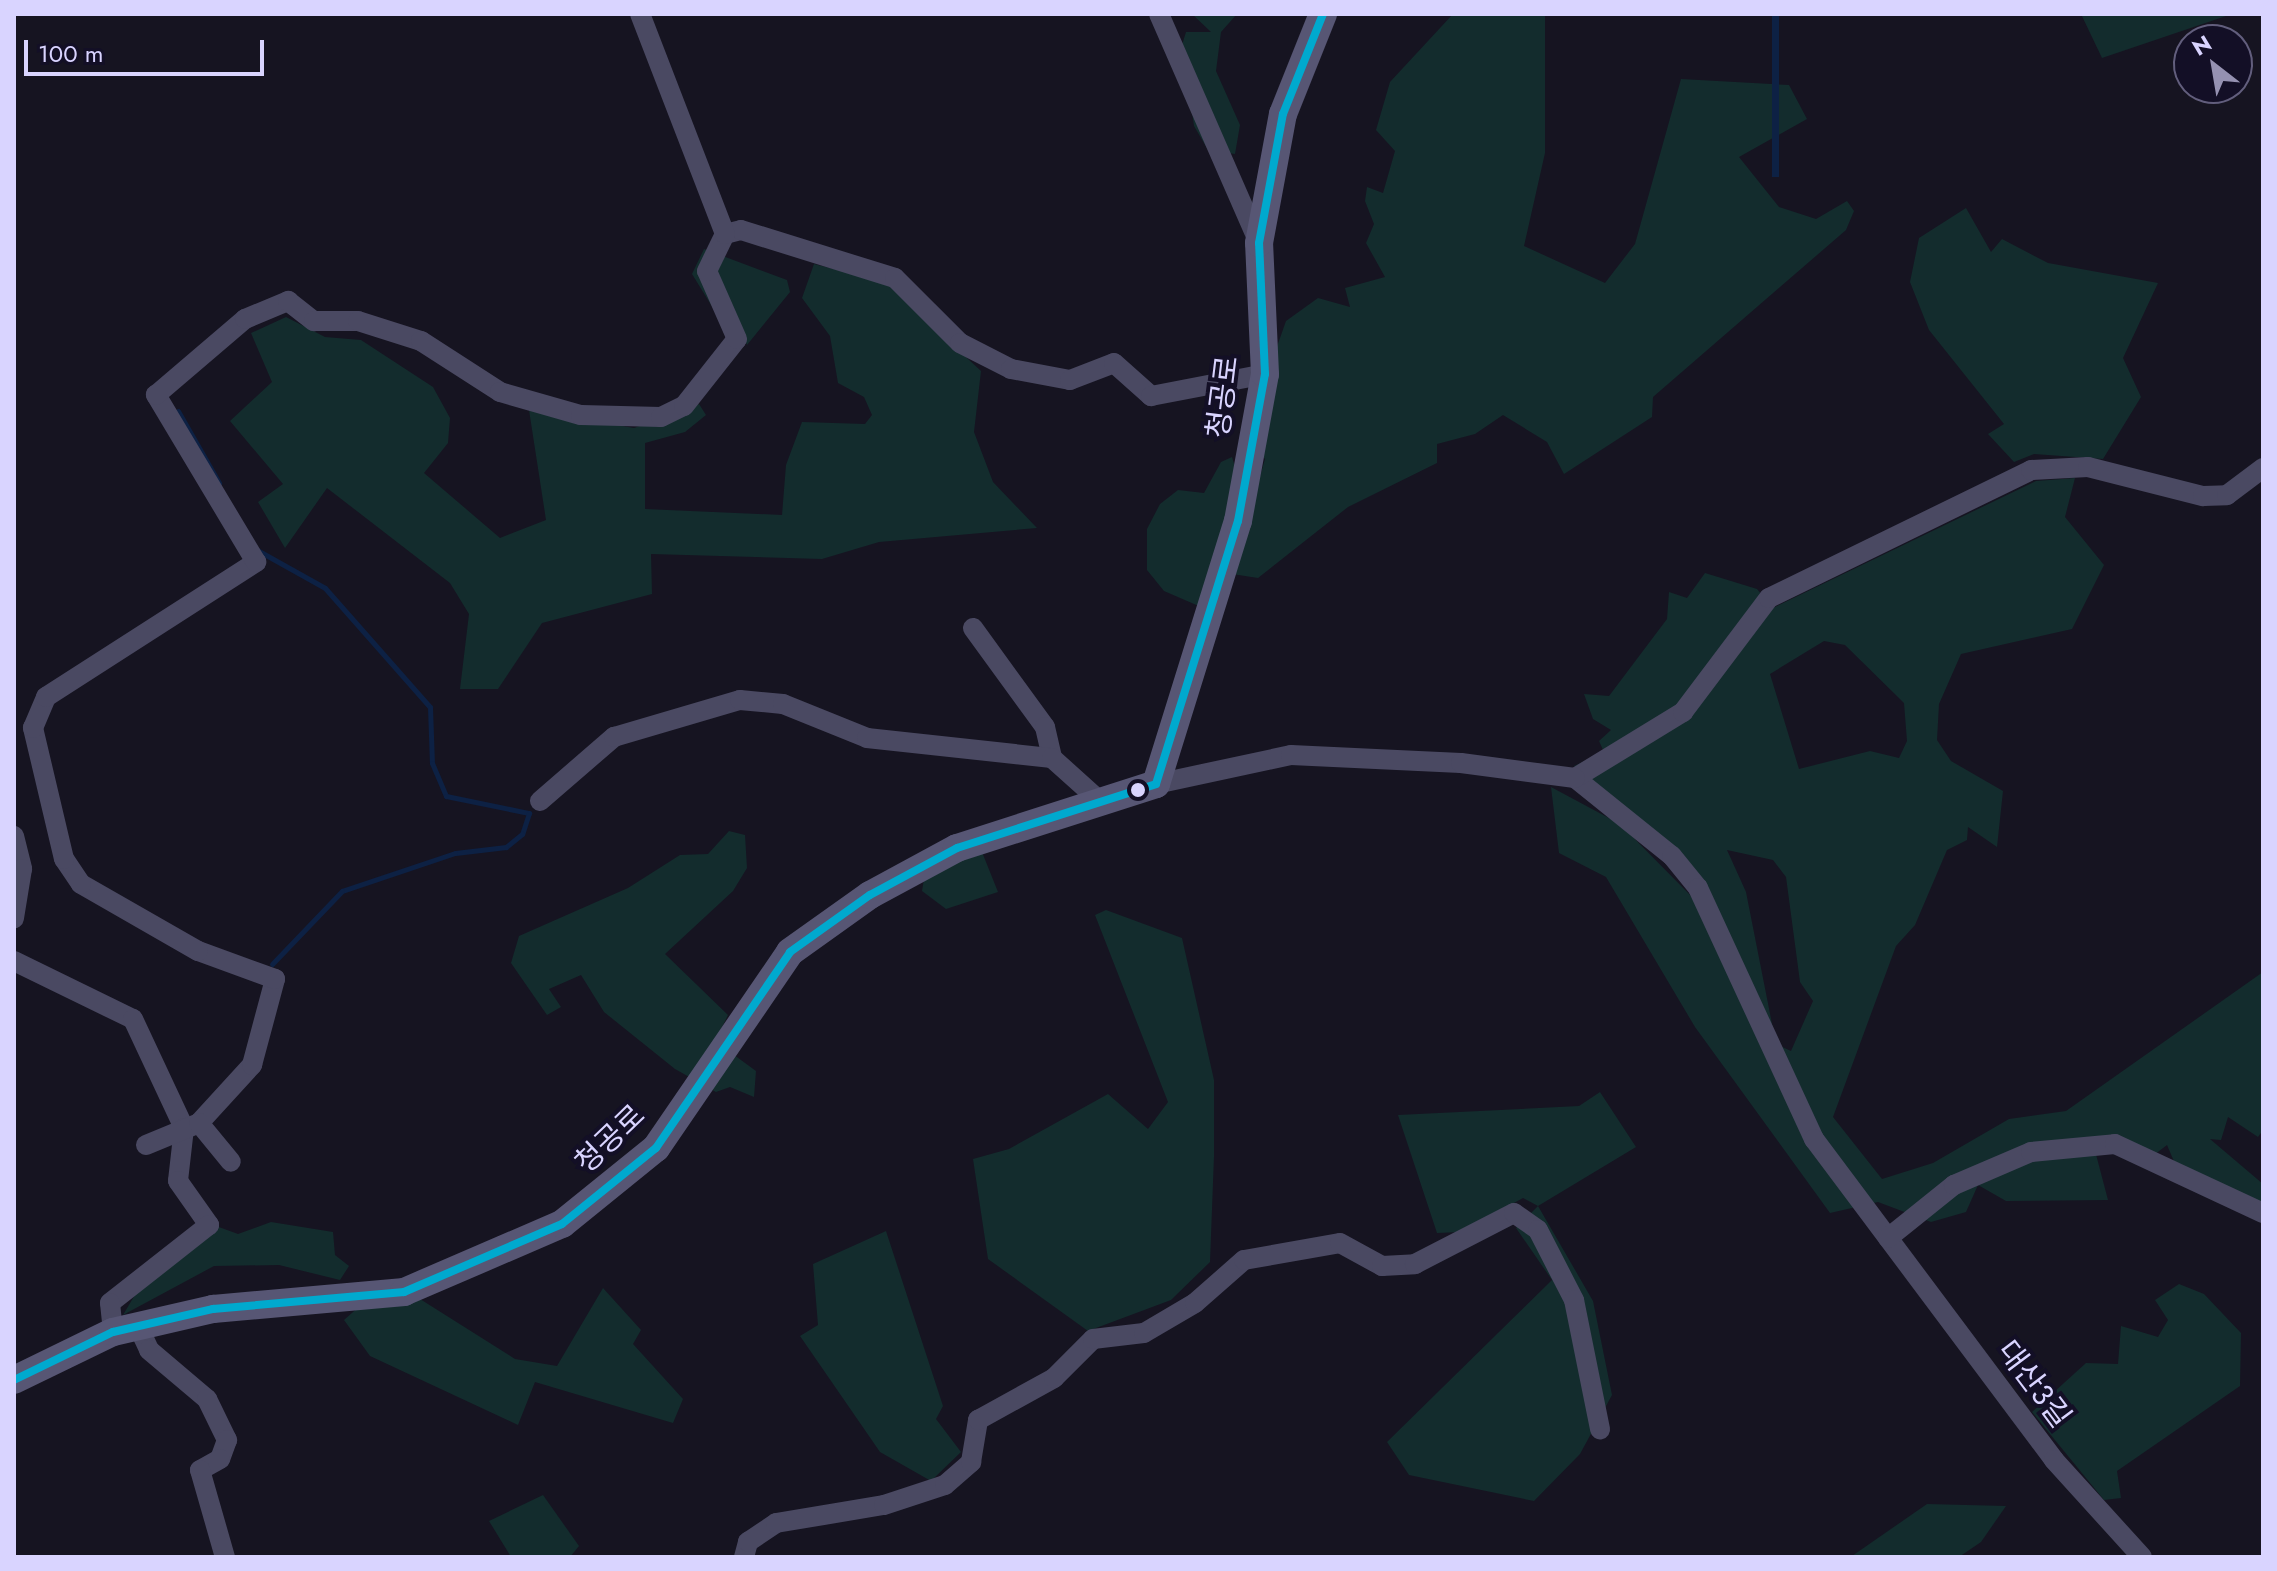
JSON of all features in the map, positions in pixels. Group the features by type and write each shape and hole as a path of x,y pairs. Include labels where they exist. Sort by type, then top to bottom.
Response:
{"street":[{"path":"146,1145 192,1126 252,1065 275,979 198,951 81,884 64,859 33,728 46,697 256,562 156,395 245,319 288,301 314,321 358,321 421,341 500,392 581,415 661,417 684,406 737,339 707,271 725,234 640,14"},
{"path":"1159,14 1259,243"},
{"name":"청공로","path":"1156,784 1238,521 1265,374 1259,243 1283,114 1323,14"},
{"path":"725,234 741,230 895,278 960,343 1011,369 1070,380 1114,363 1151,396 1265,374"},
{"path":"1575,778 1683,712 1769,598 2031,470 2088,467 2203,496 2227,495 2263,468"},
{"path":"973,628 1045,727 1052,758 1101,802"},
{"path":"540,801 614,737 740,700 783,704 867,738 1052,758"},
{"name":"청공로","path":"14,1380 126,1329 213,1309 404,1292 562,1224 656,1148 790,952 870,895 957,848 1156,784 1291,755 1461,763 1575,778"},
{"name":"대산3길","path":"1575,778 1672,856 1698,888 1814,1139 2054,1460 2142,1557"},
{"path":"14,836 22,869 14,918"},
{"path":"14,961 133,1019 192,1126 231,1162"},
{"path":"192,1126 178,1181 209,1225 110,1303 126,1329 207,1399 227,1440 220,1459 200,1470 225,1557"},
{"path":"1888,1238 1954,1185 2031,1152 2115,1144 2263,1213"},
{"path":"744,1557 748,1542 776,1523 884,1505 945,1485 971,1462 978,1420 1054,1378 1093,1339 1144,1333 1195,1303 1244,1260 1340,1243 1382,1266 1415,1264 1514,1213 1538,1230 1574,1300 1600,1429"}],"green space":[{"path":"1192,14 1237,14 1221,32 1216,71 1240,125 1235,154 1208,150 1194,126 1182,45 1186,32 1211,32"},
{"path":"1453,14 1545,14 1545,153 1524,246 1605,283 1635,244 1681,79 1789,85 1807,119 1739,157 1779,207 1816,219 1847,201 1854,211 1846,230 1653,397 1652,417 1564,474 1547,442 1503,415 1475,434 1437,444 1437,463 1348,507 1258,578 1232,574 1265,459 1258,451 1269,369 1286,321 1318,298 1350,307 1345,288 1385,277 1366,243 1374,224 1365,201 1367,187 1383,193 1395,151 1376,130 1390,82"},
{"path":"2081,14 2232,14 2202,24 2173,24 2173,34 2102,58"},
{"path":"1966,208 1991,252 2002,239 2048,263 2158,283 2123,358 2141,397 2103,459 2034,454 2014,462 1988,434 2004,424 1929,330 1910,282 1919,238"},
{"path":"704,249 787,280 790,292 747,345 738,324 716,313 692,274"},
{"path":"814,264 885,282 981,371 974,432 993,482 1037,528 879,542 822,559 651,554 652,594 542,623 498,689 460,689 469,614 450,583 327,488 285,548 258,502 283,484 230,421 272,382 251,333 286,317 325,337 361,340 433,387 450,418 448,443 424,473 500,538 546,520 529,410 634,428 699,404 706,415 685,432 645,443 645,509 782,515 786,465 802,422 865,424 872,415 864,397 838,383 830,336 802,298"},
{"path":"1232,457 1238,477 1201,607 1164,591 1147,570 1147,529 1160,504 1178,490 1204,493 1221,462"},
{"path":"2075,478 2065,517 2104,565 2072,629 1961,654 1939,704 1937,740 1951,761 2003,791 1997,847 1968,827 1967,840 1947,850 1915,925 1896,946 1833,1117 1882,1179 1933,1163 2009,1119 2066,1111 2263,972 2263,1130 2258,1137 2228,1117 2221,1140 2210,1139 2263,1184 2263,1204 2176,1166 2167,1145 2150,1158 2093,1143 2108,1200 2006,1201 1978,1185 1966,1212 1931,1222 1878,1202 1830,1213 1695,1027 1606,877 1559,853 1551,787 1620,824 1695,900 1707,887 1574,766 1604,752 1599,741 1611,730 1593,719 1584,694 1609,696 1667,619 1669,592 1687,598 1705,573 1757,589 1773,608 2036,481","holes":["1824,641 1845,645 1904,703 1907,741 1899,758 1870,751 1799,769 1770,674","1727,850 1773,860 1786,877 1800,982 1813,1001 1791,1051 1776,1044 1746,892"]},
{"path":"729,831 745,835 747,868 733,891 665,954 728,1015 715,1041 756,1071 754,1097 730,1087 716,1092 675,1069 604,1012 581,975 549,989 561,1007 547,1015 511,963 519,936 628,888 680,855 708,854"},
{"path":"982,852 998,892 946,909 922,891 928,855"},
{"path":"1106,910 1182,938 1214,1080 1210,1262 1171,1300 1088,1331 988,1259 973,1159 1009,1149 1108,1094 1148,1129 1168,1102 1095,915"},
{"path":"1600,1092 1636,1147 1538,1206 1523,1198 1461,1232 1437,1233 1398,1115 1579,1106"},
{"path":"1538,1206 1593,1301 1612,1395 1580,1454 1534,1501 1409,1475 1387,1442 1552,1280 1516,1228"},
{"path":"271,1222 333,1232 335,1255 349,1266 340,1280 279,1265 214,1266 123,1315 136,1293 216,1226 238,1234"},
{"path":"886,1231 943,1406 936,1419 961,1452 931,1481 880,1452 800,1336 818,1325 813,1264"},
{"path":"2179,1284 2204,1294 2241,1333 2240,1386 2117,1471 2121,1498 2104,1500 2032,1412 2086,1363 2118,1364 2121,1326 2158,1337 2168,1320 2155,1300"},
{"path":"603,1288 641,1330 633,1344 683,1399 673,1423 535,1382 518,1425 370,1356 344,1320 362,1304 420,1299 515,1359 557,1366"},
{"path":"543,1495 579,1546 570,1557 511,1557 489,1521"},
{"path":"1927,1504 2006,1506 1981,1542 1959,1557 1852,1556"}],"water":[{"path":"1772,14 1779,14 1779,177 1772,177"}],"waterway":[{"path":"178,411 219,483"},
{"path":"257,550 325,588 430,707 432,763 446,796 529,813 522,834 506,847 455,853 342,891 272,964"}],"transit line":[{"path":"14,1380 113,1332 213,1309 404,1292 562,1224 656,1148 790,952 870,895 957,848 1156,784 1238,521 1265,374 1259,243 1283,114 1323,14"}]}
